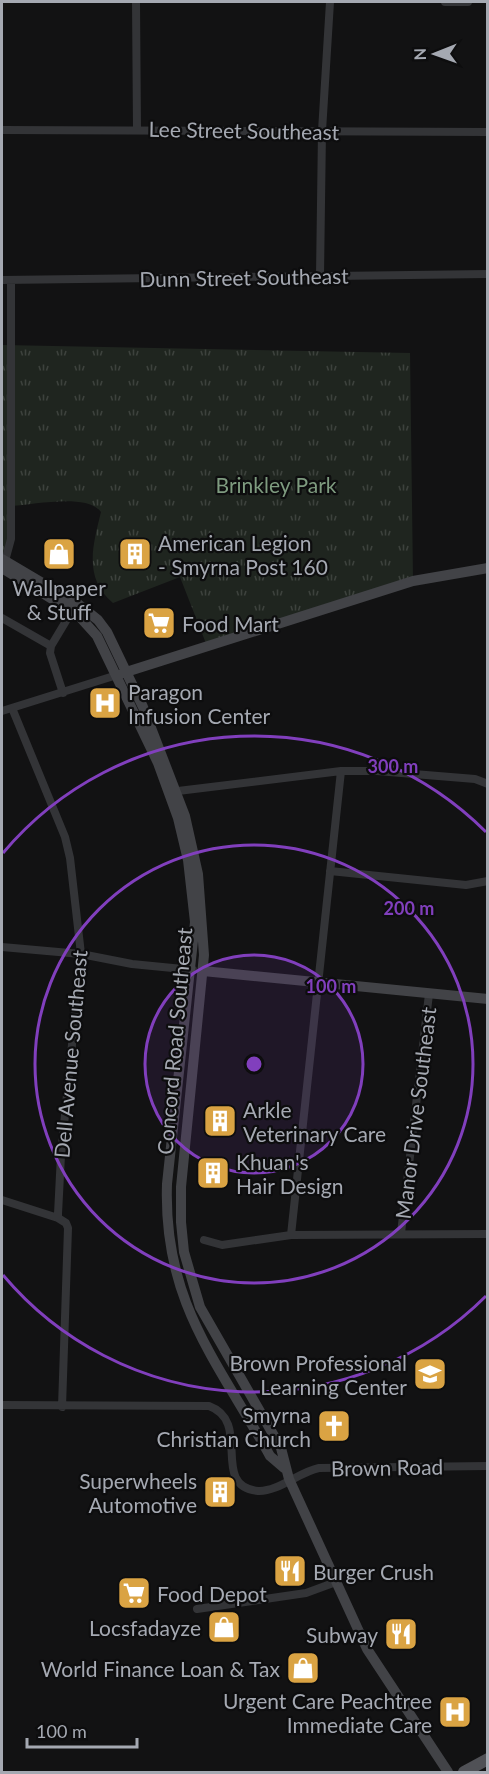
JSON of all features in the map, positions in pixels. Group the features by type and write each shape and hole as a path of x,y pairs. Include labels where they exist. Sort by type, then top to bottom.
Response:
{"main road":[{"name":"Concord Road Southeast","path":"3,563 72,611 97,636 122,673 178,791 198,874 203,928 202,971 181,1187 184,1252 200,1307 281,1448 284,1468 372,1658 448,1773"},
{"name":"Concord Road Southeast","path":"3,563 88,611 107,632 162,772 183,838 195,910 167,1184 167,1227 170,1255 179,1289 197,1331 270,1455 284,1468"},
{"path":"122,673 413,581 488,568"},
{"path":"202,971 488,999"},
{"path":"464,1773 488,1759"}],"street":[{"path":"136,2 137,129"},
{"path":"320,276 322,131 330,2"},
{"path":"445,2 468,2"},
{"name":"Lee Street Southeast","path":"2,130 488,132"},
{"name":"Dunn Street Southeast","path":"2,280 488,274"},
{"path":"3,563 11,539 11,281"},
{"path":"63,693 50,653 51,646 72,611"},
{"path":"2,618 51,646"},
{"path":"2,711 122,673"},
{"name":"Dell Avenue Southeast","path":"12,708 65,837 70,858 81,954 61,1155 58,1218 66,1222 68,1228 62,1407"},
{"path":"178,791 341,771 388,771 475,779 488,784"},
{"path":"291,1235 316,982 341,771"},
{"path":"330,871 466,885 488,882"},
{"path":"2,947 81,954 202,971"},
{"name":"Manor Drive Southeast","path":"401,1233 429,994"},
{"path":"2,1200 58,1218"},
{"path":"204,1240 222,1245 291,1235 488,1234"},
{"name":"Brown Road","path":"2,1405 209,1406 223,1414 229,1423 233,1473 243,1485 264,1490 307,1470 331,1467 488,1466"},
{"path":"197,1609 306,1593 336,1582"}],"green space":[{"name":"Brinkley Park","path":"2,345 410,353 413,581 207,646 180,577 113,603 104,593 97,583 94,572 93,549 101,512 94,506 72,501 12,506 11,539 2,563"}],"place":[{"name":"Wallpaper & Stuff","path":"59,554"},
{"name":"American Legion - Smyrna Post 160","path":"135,554"},
{"name":"Food Mart","path":"159,623"},
{"name":"Paragon Infusion Center","path":"105,703"},
{"name":"Arkle Veterinary Care","path":"220,1121"},
{"name":"Khuan's Hair Design","path":"213,1173"},
{"name":"Brown Professional Learning Center","path":"430,1374"},
{"name":"Smyrna Christian Church","path":"334,1426"},
{"name":"Superwheels Automotive","path":"220,1492"},
{"name":"Burger Crush","path":"290,1571"},
{"name":"Food Depot","path":"134,1593"},
{"name":"Locsfadayze","path":"224,1627"},
{"name":"Subway","path":"401,1634"},
{"name":"World Finance Loan & Tax","path":"303,1668"},
{"name":"Urgent Care Peachtree Immediate Care","path":"455,1712"}]}
